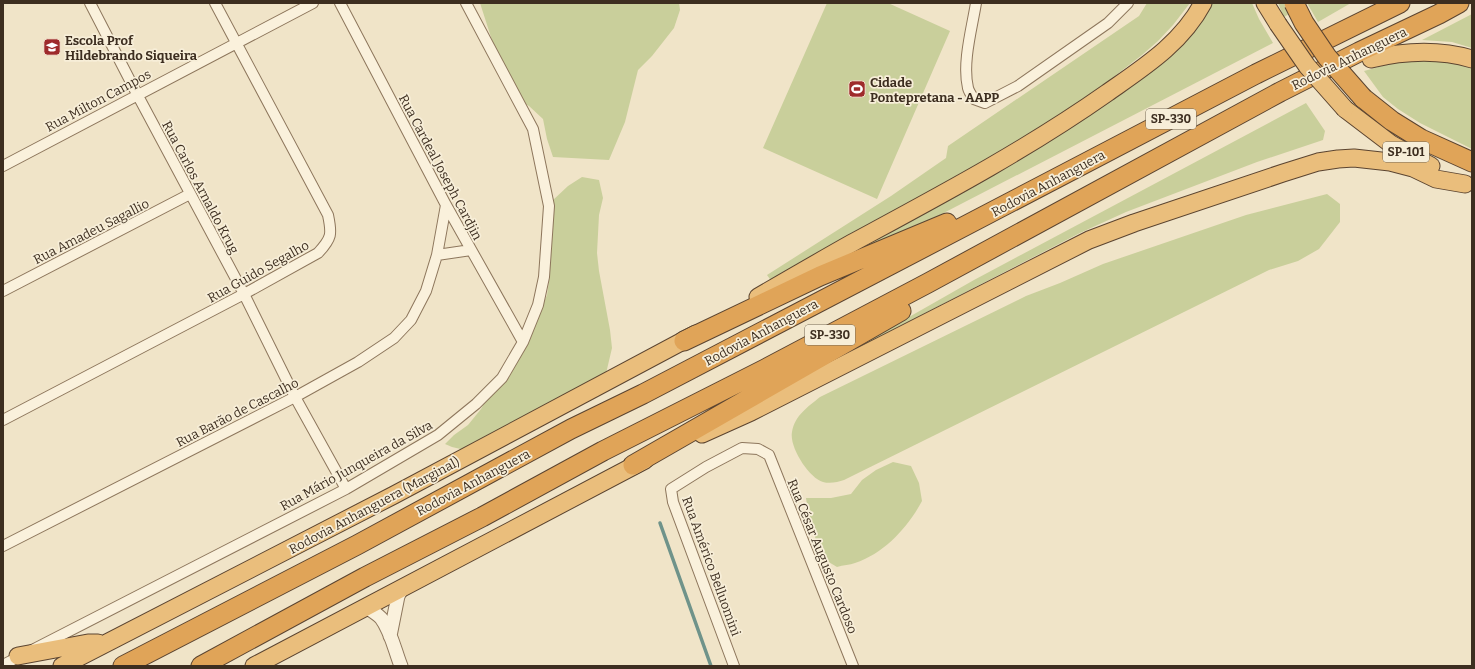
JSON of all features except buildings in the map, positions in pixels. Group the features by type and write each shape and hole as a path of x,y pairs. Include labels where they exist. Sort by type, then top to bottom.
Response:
{"highway":[{"name":"Rodovia Anhanguera (Marginal)","path":"62,666 394,495 684,341 738,308 1038,139 1162,54 1180,36 1203,3"},
{"name":"SP-101","path":"1265,3 1307,66 1345,109 1391,144 1469,185"},
{"path":"1294,3 1304,23 1327,57 1363,98 1392,121 1422,138 1472,162"},
{"path":"1256,74 1375,3"},
{"name":"Rodovia Anhanguera","path":"123,666 364,541 571,429 643,394 1256,74 1400,3"},
{"name":"Rodovia Anhanguera","path":"201,666 603,451 758,373 928,283 1280,92 1439,14 1458,3"},
{"path":"254,666 633,465 979,267 1371,59 1439,14"},
{"path":"1371,59 1390,54 1426,52 1463,56 1472,59"},
{"path":"633,465 751,412 1089,240 1141,220 1318,162 1338,159 1354,158 1390,162 1413,168 1436,178 1469,185"},
{"path":"684,341 820,276 968,214 1027,186 1086,163"},
{"path":"18,656 88,643 109,642"}],"street":[{"name":"Rua Carlos Arnaldo Krug","path":"90,3 244,294 295,397 346,489"},
{"name":"Rua Guido Segalho","path":"3,420 244,294 318,253 327,243 331,230 328,215 216,3"},
{"name":"Rua Milton Campos","path":"3,166 137,94 313,3"},
{"name":"Rua Cardeal Joseph Cardjin","path":"340,3 446,205 523,342"},
{"name":"Rua Mário Junqueira da Silva","path":"3,665 346,489 438,435 476,404 502,378 523,342 538,304 544,277 549,206 533,129 466,3"},
{"path":"976,3 966,72 968,89 974,100 985,104 1018,86 1108,23 1128,3"},
{"name":"Rua Amadeu Sagallio","path":"3,291 190,194"},
{"name":"Rua Barão de Cascalho","path":"3,546 295,397 358,362 394,338 411,320 426,291 437,255 446,205"},
{"path":"437,255 471,250"},
{"name":"Rua Américo Belluomini","path":"734,666 673,502 671,489 706,467 742,448 758,449 769,455"},
{"name":"Rua César Augusto Cardoso","path":"769,455 853,666"},
{"path":"390,636 398,596 403,587"},
{"path":"365,607 374,612 381,619 390,636 401,666"}],"green space":[{"path":"480,3 679,3 680,10 674,28 652,56 638,70 625,122 609,160 553,157 547,139 543,119 529,106 513,97 499,62"},
{"name":"Cidade Pontepretana - AAPP","path":"827,3 888,3 950,31 877,199 763,148"},
{"path":"1147,3 1190,3 1173,25 1142,55 1102,86 1029,135 772,282 767,275 891,196 946,158 948,146 1139,16"},
{"path":"1212,3 1252,3 1259,19 1273,43 932,219 827,268 924,211 1201,21"},
{"path":"1278,3 1284,3 1289,14 1284,17"},
{"path":"1307,3 1351,3 1318,22"},
{"path":"1472,14 1472,48 1452,42 1422,40"},
{"path":"1425,59 1472,65 1472,149 1420,123 1398,109 1383,97 1364,71 1401,61"},
{"path":"1306,103 1325,131 1323,140 1257,162 1126,212 1080,233 823,366 974,280"},
{"path":"582,177 599,180 603,198 599,215 597,253 612,348 604,382 559,412 545,424 526,435 507,443 469,451 445,444 454,435 468,425 481,409 509,359 539,313 547,295 550,274 549,256 552,201 568,186"},
{"path":"1327,194 1340,204 1340,222 1319,249 1298,261 1269,270 844,480 828,483 823,482 812,475 801,461 797,453 792,438 792,432 796,421 807,408 820,397 1026,296 1103,264 1246,215"},
{"path":"893,462 911,466 919,483 922,501 910,520 886,546 866,559 853,564 837,567 822,558 809,519 806,498 831,498 851,494 862,480 876,470"}],"waterway":[{"path":"660,523 711,666"}],"place":[{"name":"Escola Prof Hildebrando Siqueira","path":"52,47"},
{"name":"Cidade Pontepretana - AAPP","path":"857,89"}]}
